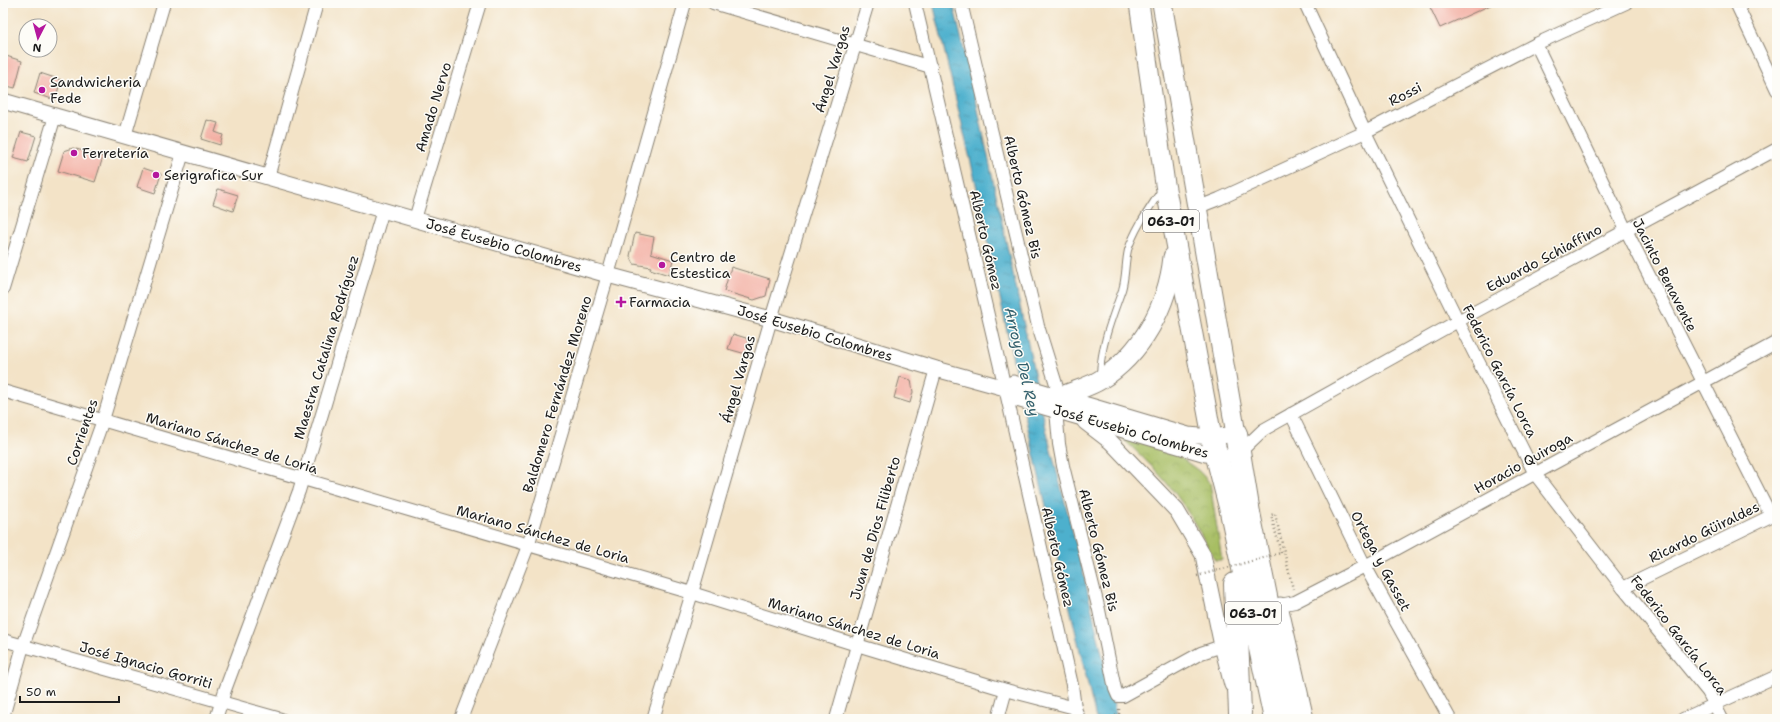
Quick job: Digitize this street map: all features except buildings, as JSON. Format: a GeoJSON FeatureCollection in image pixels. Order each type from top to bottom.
{"type":"FeatureCollection","features":[{"type":"Feature","properties":{"kind":"highway","name":"063-01"},"geometry":{"type":"LineString","coordinates":[[1226,445],[1239,510],[1275,719]]}},
{"type":"Feature","properties":{"kind":"highway","name":"063-01"},"geometry":{"type":"LineString","coordinates":[[1239,510],[1291,719]]}},
{"type":"Feature","properties":{"kind":"highway"},"geometry":{"type":"LineString","coordinates":[[1239,510],[1264,539],[1288,604]]}},
{"type":"Feature","properties":{"kind":"highway"},"geometry":{"type":"LineString","coordinates":[[1239,510],[1238,634],[1241,716]]}},
{"type":"Feature","properties":{"kind":"main road","name":"063-01"},"geometry":{"type":"LineString","coordinates":[[1140,3],[1174,239],[1226,445]]}},
{"type":"Feature","properties":{"kind":"main road","name":"063-01"},"geometry":{"type":"LineString","coordinates":[[1162,3],[1196,208],[1226,445]]}},
{"type":"Feature","properties":{"kind":"main road"},"geometry":{"type":"LineString","coordinates":[[1052,401],[1099,381],[1125,362],[1143,339],[1159,309],[1171,277],[1174,239]]}},
{"type":"Feature","properties":{"kind":"street"},"geometry":{"type":"LineString","coordinates":[[125,136],[164,3]]}},
{"type":"Feature","properties":{"kind":"street"},"geometry":{"type":"LineString","coordinates":[[268,177],[317,3]]}},
{"type":"Feature","properties":{"kind":"street","name":"Amado Nervo"},"geometry":{"type":"LineString","coordinates":[[415,219],[480,3]]}},
{"type":"Feature","properties":{"kind":"street","name":"Baldomero Fernández Moreno"},"geometry":{"type":"LineString","coordinates":[[461,719],[528,546],[608,275],[685,3]]}},
{"type":"Feature","properties":{"kind":"street"},"geometry":{"type":"LineString","coordinates":[[713,3],[931,67]]}},
{"type":"Feature","properties":{"kind":"street","name":"Ángel Vargas"},"geometry":{"type":"LineString","coordinates":[[653,719],[692,592],[771,319],[868,3]]}},
{"type":"Feature","properties":{"kind":"street","name":"Alberto Gómez"},"geometry":{"type":"LineString","coordinates":[[915,3],[1009,385],[1077,713]]}},
{"type":"Feature","properties":{"kind":"street","name":"Alberto Gómez Bis"},"geometry":{"type":"LineString","coordinates":[[961,3],[1038,326],[1063,466],[1099,610],[1115,689],[1118,696],[1123,696],[1201,653],[1222,646]]}},
{"type":"Feature","properties":{"kind":"street"},"geometry":{"type":"LineString","coordinates":[[1171,3],[1173,68]]}},
{"type":"Feature","properties":{"kind":"street","name":"Federico García Lorca"},"geometry":{"type":"LineString","coordinates":[[1304,3],[1365,132],[1535,474],[1623,588],[1708,692],[1722,719]]}},
{"type":"Feature","properties":{"kind":"street","name":"Rossi"},"geometry":{"type":"LineString","coordinates":[[1196,208],[1220,199],[1365,132],[1536,44],[1626,3]]}},
{"type":"Feature","properties":{"kind":"street"},"geometry":{"type":"LineString","coordinates":[[1736,3],[1777,90]]}},
{"type":"Feature","properties":{"kind":"street","name":"Jacinto Benavente"},"geometry":{"type":"LineString","coordinates":[[1536,44],[1626,230],[1702,382],[1774,515]]}},
{"type":"Feature","properties":{"kind":"street","name":"José Eusebio Colombres"},"geometry":{"type":"LineString","coordinates":[[3,101],[608,275],[771,319],[936,369],[1009,385],[1052,401],[1188,434],[1226,445]]}},
{"type":"Feature","properties":{"kind":"street"},"geometry":{"type":"LineString","coordinates":[[3,289],[55,116]]}},
{"type":"Feature","properties":{"kind":"street","name":"Eduardo Schiaffino"},"geometry":{"type":"LineString","coordinates":[[1226,445],[1263,430],[1458,321],[1777,149]]}},
{"type":"Feature","properties":{"kind":"street","name":"Corrientes"},"geometry":{"type":"LineString","coordinates":[[3,717],[24,646],[102,420],[183,153]]}},
{"type":"Feature","properties":{"kind":"street","name":"Maestra Catalina Rodríguez"},"geometry":{"type":"LineString","coordinates":[[216,719],[220,702],[303,480],[383,210]]}},
{"type":"Feature","properties":{"kind":"street","name":"Horacio Quiroga"},"geometry":{"type":"LineString","coordinates":[[1288,604],[1365,566],[1777,342]]}},
{"type":"Feature","properties":{"kind":"street","name":"Juan de Dios Filiberto"},"geometry":{"type":"LineString","coordinates":[[836,719],[936,369]]}},
{"type":"Feature","properties":{"kind":"street","name":"José Eusebio Colombres"},"geometry":{"type":"LineString","coordinates":[[1009,385],[1017,399],[1052,401],[1078,417],[1226,445]]}},
{"type":"Feature","properties":{"kind":"street","name":"Mariano Sánchez de Loria"},"geometry":{"type":"LineString","coordinates":[[3,391],[528,546],[692,592],[1077,713]]}},
{"type":"Feature","properties":{"kind":"street","name":"Ortega y Gasset"},"geometry":{"type":"LineString","coordinates":[[1291,414],[1365,566],[1450,719]]}},
{"type":"Feature","properties":{"kind":"street"},"geometry":{"type":"LineString","coordinates":[[1078,417],[1111,442],[1177,511],[1206,563],[1222,646],[1241,716]]}},
{"type":"Feature","properties":{"kind":"street","name":"Eduardo Schiaffino"},"geometry":{"type":"LineString","coordinates":[[1226,445],[1263,430]]}},
{"type":"Feature","properties":{"kind":"street","name":"Ricardo Güiraldes"},"geometry":{"type":"LineString","coordinates":[[1623,588],[1774,515]]}},
{"type":"Feature","properties":{"kind":"street"},"geometry":{"type":"LineString","coordinates":[[1288,604],[1306,719]]}},
{"type":"Feature","properties":{"kind":"street","name":"José Ignacio Gorriti"},"geometry":{"type":"LineString","coordinates":[[3,640],[281,719]]}},
{"type":"Feature","properties":{"kind":"street"},"geometry":{"type":"LineString","coordinates":[[1683,719],[1777,676]]}},
{"type":"Feature","properties":{"kind":"street"},"geometry":{"type":"LineString","coordinates":[[998,719],[1006,690]]}},
{"type":"Feature","properties":{"kind":"lane"},"geometry":{"type":"LineString","coordinates":[[1099,381],[1101,355],[1105,338],[1123,287],[1128,252],[1134,234],[1165,184]]}},
{"type":"Feature","properties":{"kind":"path"},"geometry":{"type":"LineString","coordinates":[[1197,576],[1281,553],[1271,515],[1274,514],[1285,554],[1288,604]]}},
{"type":"Feature","properties":{"kind":"path"},"geometry":{"type":"LineString","coordinates":[[1108,719],[1119,714]]}},
{"type":"Feature","properties":{"kind":"green space"},"geometry":{"type":"Polygon","coordinates":[[[1118,434],[1174,453],[1199,471],[1210,483],[1222,560],[1215,560],[1177,495],[1151,466],[1118,434]]]}},
{"type":"Feature","properties":{"kind":"water","name":"Arroyo Del Rey"},"geometry":{"type":"Polygon","coordinates":[[[933,3],[953,3],[977,105],[1049,442],[1081,563],[1117,719],[1096,719],[1024,412],[976,184],[933,3]]]}},
{"type":"Feature","properties":{"kind":"place","name":"Sandwicheria Fede"},"geometry":{"type":"Point","coordinates":[42,90]}},
{"type":"Feature","properties":{"kind":"place","name":"Ferretería"},"geometry":{"type":"Point","coordinates":[74,153]}},
{"type":"Feature","properties":{"kind":"place","name":"Serigrafica Sur"},"geometry":{"type":"Point","coordinates":[156,175]}},
{"type":"Feature","properties":{"kind":"place","name":"Centro de Estestica"},"geometry":{"type":"Point","coordinates":[662,265]}},
{"type":"Feature","properties":{"kind":"place","name":"Farmacia"},"geometry":{"type":"Point","coordinates":[621,302]}}]}
